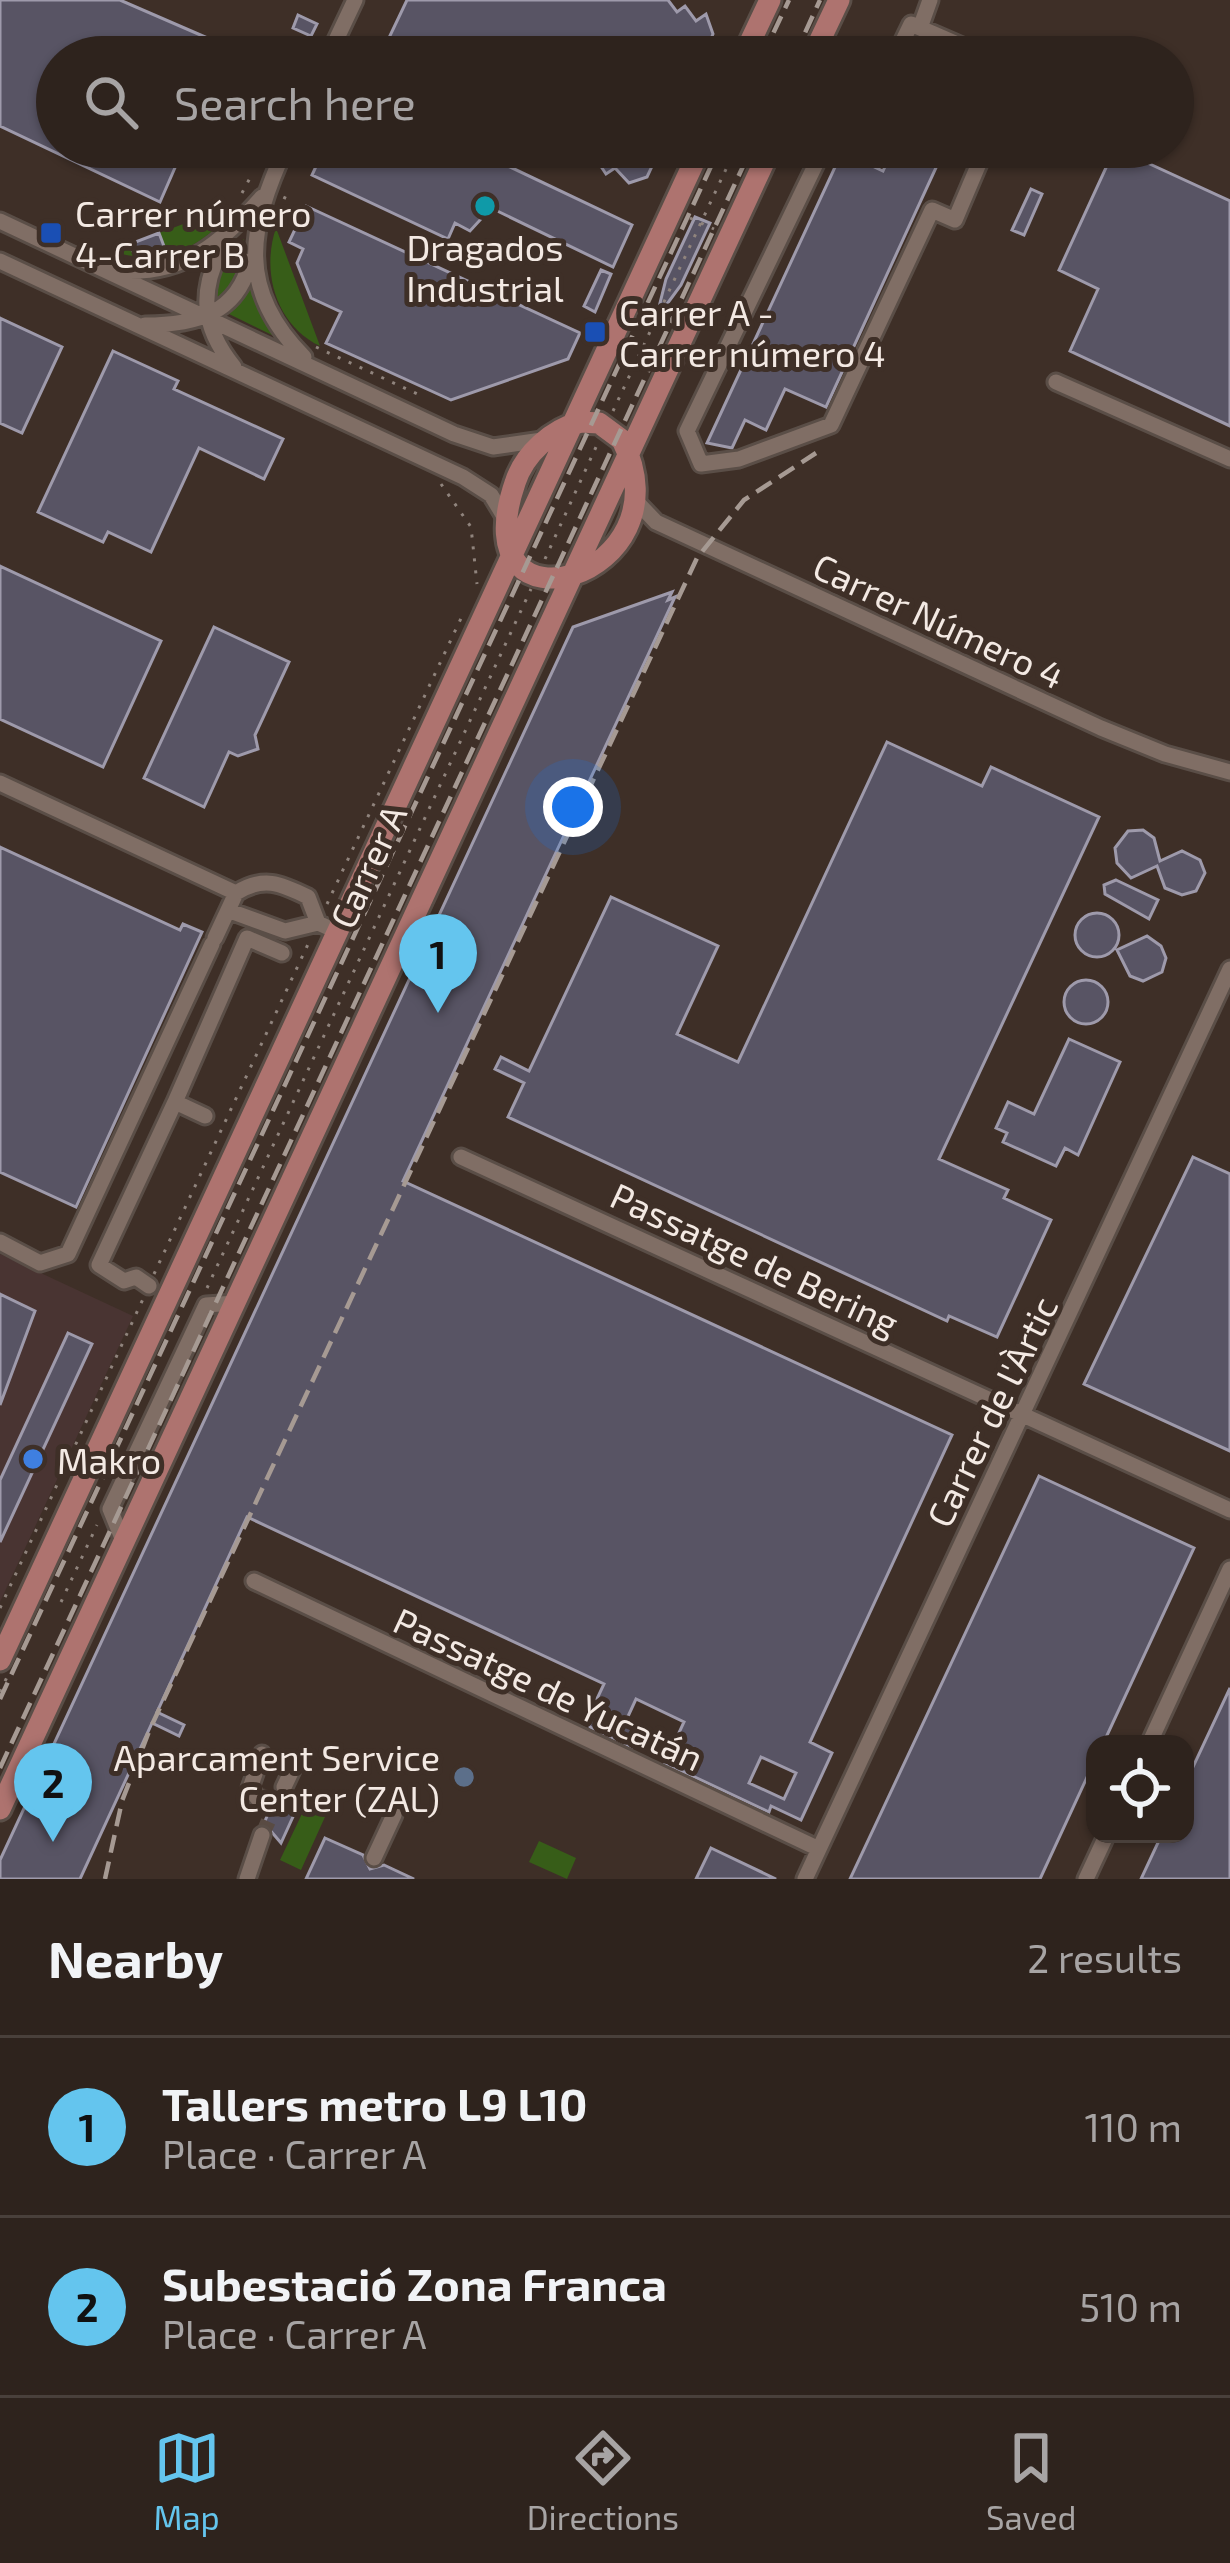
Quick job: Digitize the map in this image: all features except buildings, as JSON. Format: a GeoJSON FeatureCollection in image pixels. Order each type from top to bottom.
{"type":"FeatureCollection","features":[{"type":"Feature","properties":{"kind":"main road"},"geometry":{"type":"LineString","coordinates":[[753,36],[770,0]]}},
{"type":"Feature","properties":{"kind":"main road"},"geometry":{"type":"LineString","coordinates":[[822,36],[838,0]]}},
{"type":"Feature","properties":{"kind":"main road","name":"Carrer A"},"geometry":{"type":"LineString","coordinates":[[0,1660],[145,1284],[512,553],[691,168]]}},
{"type":"Feature","properties":{"kind":"main road","name":"Carrer A"},"geometry":{"type":"LineString","coordinates":[[0,1809],[761,168]]}},
{"type":"Feature","properties":{"kind":"main road"},"geometry":{"type":"LineString","coordinates":[[574,423],[606,427],[628,454],[634,499],[620,538],[596,564],[572,577],[536,578],[512,553],[508,523],[517,475],[545,439],[574,423]]}},
{"type":"Feature","properties":{"kind":"street"},"geometry":{"type":"LineString","coordinates":[[338,36],[355,0]]}},
{"type":"Feature","properties":{"kind":"street"},"geometry":{"type":"LineString","coordinates":[[920,28],[930,0]]}},
{"type":"Feature","properties":{"kind":"street"},"geometry":{"type":"LineString","coordinates":[[905,36],[910,24],[938,36]]}},
{"type":"Feature","properties":{"kind":"street"},"geometry":{"type":"LineString","coordinates":[[138,325],[188,323],[208,316],[239,293],[264,195],[276,168]]}},
{"type":"Feature","properties":{"kind":"street"},"geometry":{"type":"LineString","coordinates":[[814,168],[687,431],[701,464],[739,459],[831,425],[932,210],[955,220],[977,168]]}},
{"type":"Feature","properties":{"kind":"street"},"geometry":{"type":"LineString","coordinates":[[113,271],[172,268],[200,256],[229,234],[264,195]]}},
{"type":"Feature","properties":{"kind":"street"},"geometry":{"type":"LineString","coordinates":[[0,221],[476,443],[509,447],[545,439]]}},
{"type":"Feature","properties":{"kind":"street"},"geometry":{"type":"LineString","coordinates":[[229,234],[207,275],[208,316],[217,346],[238,372]]}},
{"type":"Feature","properties":{"kind":"street"},"geometry":{"type":"LineString","coordinates":[[254,246],[260,292],[272,322],[311,364]]}},
{"type":"Feature","properties":{"kind":"street"},"geometry":{"type":"LineString","coordinates":[[0,261],[464,477],[491,495],[508,523]]}},
{"type":"Feature","properties":{"kind":"street"},"geometry":{"type":"LineString","coordinates":[[1056,382],[1230,459]]}},
{"type":"Feature","properties":{"kind":"street","name":"Carrer Número 4"},"geometry":{"type":"LineString","coordinates":[[634,499],[656,522],[1082,719],[1165,754],[1230,772]]}},
{"type":"Feature","properties":{"kind":"street"},"geometry":{"type":"LineString","coordinates":[[0,783],[236,893]]}},
{"type":"Feature","properties":{"kind":"street"},"geometry":{"type":"LineString","coordinates":[[0,1242],[40,1263],[68,1254],[236,893],[255,881],[281,884],[308,897],[328,927],[250,930]]}},
{"type":"Feature","properties":{"kind":"street"},"geometry":{"type":"LineString","coordinates":[[230,910],[282,953]]}},
{"type":"Feature","properties":{"kind":"street"},"geometry":{"type":"LineString","coordinates":[[145,1284],[104,1273],[98,1265],[250,930]]}},
{"type":"Feature","properties":{"kind":"street","name":"Carrer de l'Àrtic"},"geometry":{"type":"LineString","coordinates":[[805,1879],[1230,969]]}},
{"type":"Feature","properties":{"kind":"street"},"geometry":{"type":"LineString","coordinates":[[175,1102],[205,1116]]}},
{"type":"Feature","properties":{"kind":"street","name":"Passatge de Bering"},"geometry":{"type":"LineString","coordinates":[[461,1157],[1230,1510]]}},
{"type":"Feature","properties":{"kind":"street"},"geometry":{"type":"LineString","coordinates":[[1153,1735],[1230,1569]]}},
{"type":"Feature","properties":{"kind":"street","name":"Passatge de Yucatán"},"geometry":{"type":"LineString","coordinates":[[254,1581],[819,1849]]}},
{"type":"Feature","properties":{"kind":"street"},"geometry":{"type":"LineString","coordinates":[[262,1754],[250,1788],[257,1798],[273,1801]]}},
{"type":"Feature","properties":{"kind":"street"},"geometry":{"type":"LineString","coordinates":[[288,1788],[297,1770]]}},
{"type":"Feature","properties":{"kind":"street"},"geometry":{"type":"LineString","coordinates":[[374,1858],[394,1815]]}},
{"type":"Feature","properties":{"kind":"street"},"geometry":{"type":"LineString","coordinates":[[255,1877],[266,1837]]}},
{"type":"Feature","properties":{"kind":"street"},"geometry":{"type":"LineString","coordinates":[[1087,1879],[1103,1843]]}},
{"type":"Feature","properties":{"kind":"path","name":"Carrer A"},"geometry":{"type":"LineString","coordinates":[[197,1294],[206,1291],[727,168]]}},
{"type":"Feature","properties":{"kind":"path"},"geometry":{"type":"LineString","coordinates":[[242,195],[250,178]]}},
{"type":"Feature","properties":{"kind":"path"},"geometry":{"type":"LineString","coordinates":[[682,214],[719,231]]}},
{"type":"Feature","properties":{"kind":"path"},"geometry":{"type":"LineString","coordinates":[[302,341],[424,397]]}},
{"type":"Feature","properties":{"kind":"path"},"geometry":{"type":"LineString","coordinates":[[433,478],[461,506],[471,527],[477,585]]}},
{"type":"Feature","properties":{"kind":"path","name":"Carrer A"},"geometry":{"type":"LineString","coordinates":[[0,1608],[145,1284],[328,927],[467,606]]}},
{"type":"Feature","properties":{"kind":"path"},"geometry":{"type":"LineString","coordinates":[[61,1602],[100,1519]]}},
{"type":"Feature","properties":{"kind":"shaded area","name":"Makro"},"geometry":{"type":"Polygon","coordinates":[[[0,1254],[133,1316],[0,1602],[0,1254]]]}},
{"type":"Feature","properties":{"kind":"green space"},"geometry":{"type":"Polygon","coordinates":[[[232,206],[196,243],[164,255],[141,256],[164,249],[159,233],[232,206]]]}},
{"type":"Feature","properties":{"kind":"green space"},"geometry":{"type":"Polygon","coordinates":[[[276,228],[320,346],[292,325],[276,296],[270,262],[276,228]]]}},
{"type":"Feature","properties":{"kind":"green space"},"geometry":{"type":"Polygon","coordinates":[[[244,239],[238,277],[213,303],[219,266],[244,239]]]}},
{"type":"Feature","properties":{"kind":"green space"},"geometry":{"type":"Polygon","coordinates":[[[130,244],[138,256],[129,255],[112,251],[130,244]]]}},
{"type":"Feature","properties":{"kind":"green space"},"geometry":{"type":"Polygon","coordinates":[[[251,282],[274,336],[229,314],[251,282]]]}},
{"type":"Feature","properties":{"kind":"green space"},"geometry":{"type":"Polygon","coordinates":[[[309,1799],[329,1808],[301,1870],[280,1860],[309,1799]]]}},
{"type":"Feature","properties":{"kind":"green space"},"geometry":{"type":"Polygon","coordinates":[[[539,1841],[576,1858],[567,1879],[529,1862],[539,1841]]]}},
{"type":"Feature","properties":{"kind":"tunnel"},"geometry":{"type":"LineString","coordinates":[[262,1835],[283,1789]]}},
{"type":"Feature","properties":{"kind":"railway"},"geometry":{"type":"LineString","coordinates":[[772,36],[789,0]]}},
{"type":"Feature","properties":{"kind":"railway"},"geometry":{"type":"LineString","coordinates":[[804,36],[820,0]]}},
{"type":"Feature","properties":{"kind":"railway"},"geometry":{"type":"LineString","coordinates":[[0,1699],[710,168]]}},
{"type":"Feature","properties":{"kind":"railway"},"geometry":{"type":"LineString","coordinates":[[0,1768],[742,168]]}},
{"type":"Feature","properties":{"kind":"railway"},"geometry":{"type":"LineString","coordinates":[[105,1879],[122,1801],[150,1729],[697,558],[744,500],[816,453]]}},
{"type":"Feature","properties":{"kind":"place","name":"Dragados Industrial"},"geometry":{"type":"Point","coordinates":[485,206]}},
{"type":"Feature","properties":{"kind":"place","name":"Carrer número 4-Carrer B"},"geometry":{"type":"Point","coordinates":[51,233]}},
{"type":"Feature","properties":{"kind":"place","name":"Carrer A - Carrer número 4"},"geometry":{"type":"Point","coordinates":[595,332]}},
{"type":"Feature","properties":{"kind":"place","name":"Tallers metro L9 L10"},"geometry":{"type":"Point","coordinates":[438,1013]}},
{"type":"Feature","properties":{"kind":"place","name":"Makro"},"geometry":{"type":"Point","coordinates":[33,1459]}},
{"type":"Feature","properties":{"kind":"place","name":"Aparcament Service Center (ZAL)"},"geometry":{"type":"Point","coordinates":[464,1777]}},
{"type":"Feature","properties":{"kind":"place","name":"Subestació Zona Franca"},"geometry":{"type":"Point","coordinates":[53,1842]}}]}
